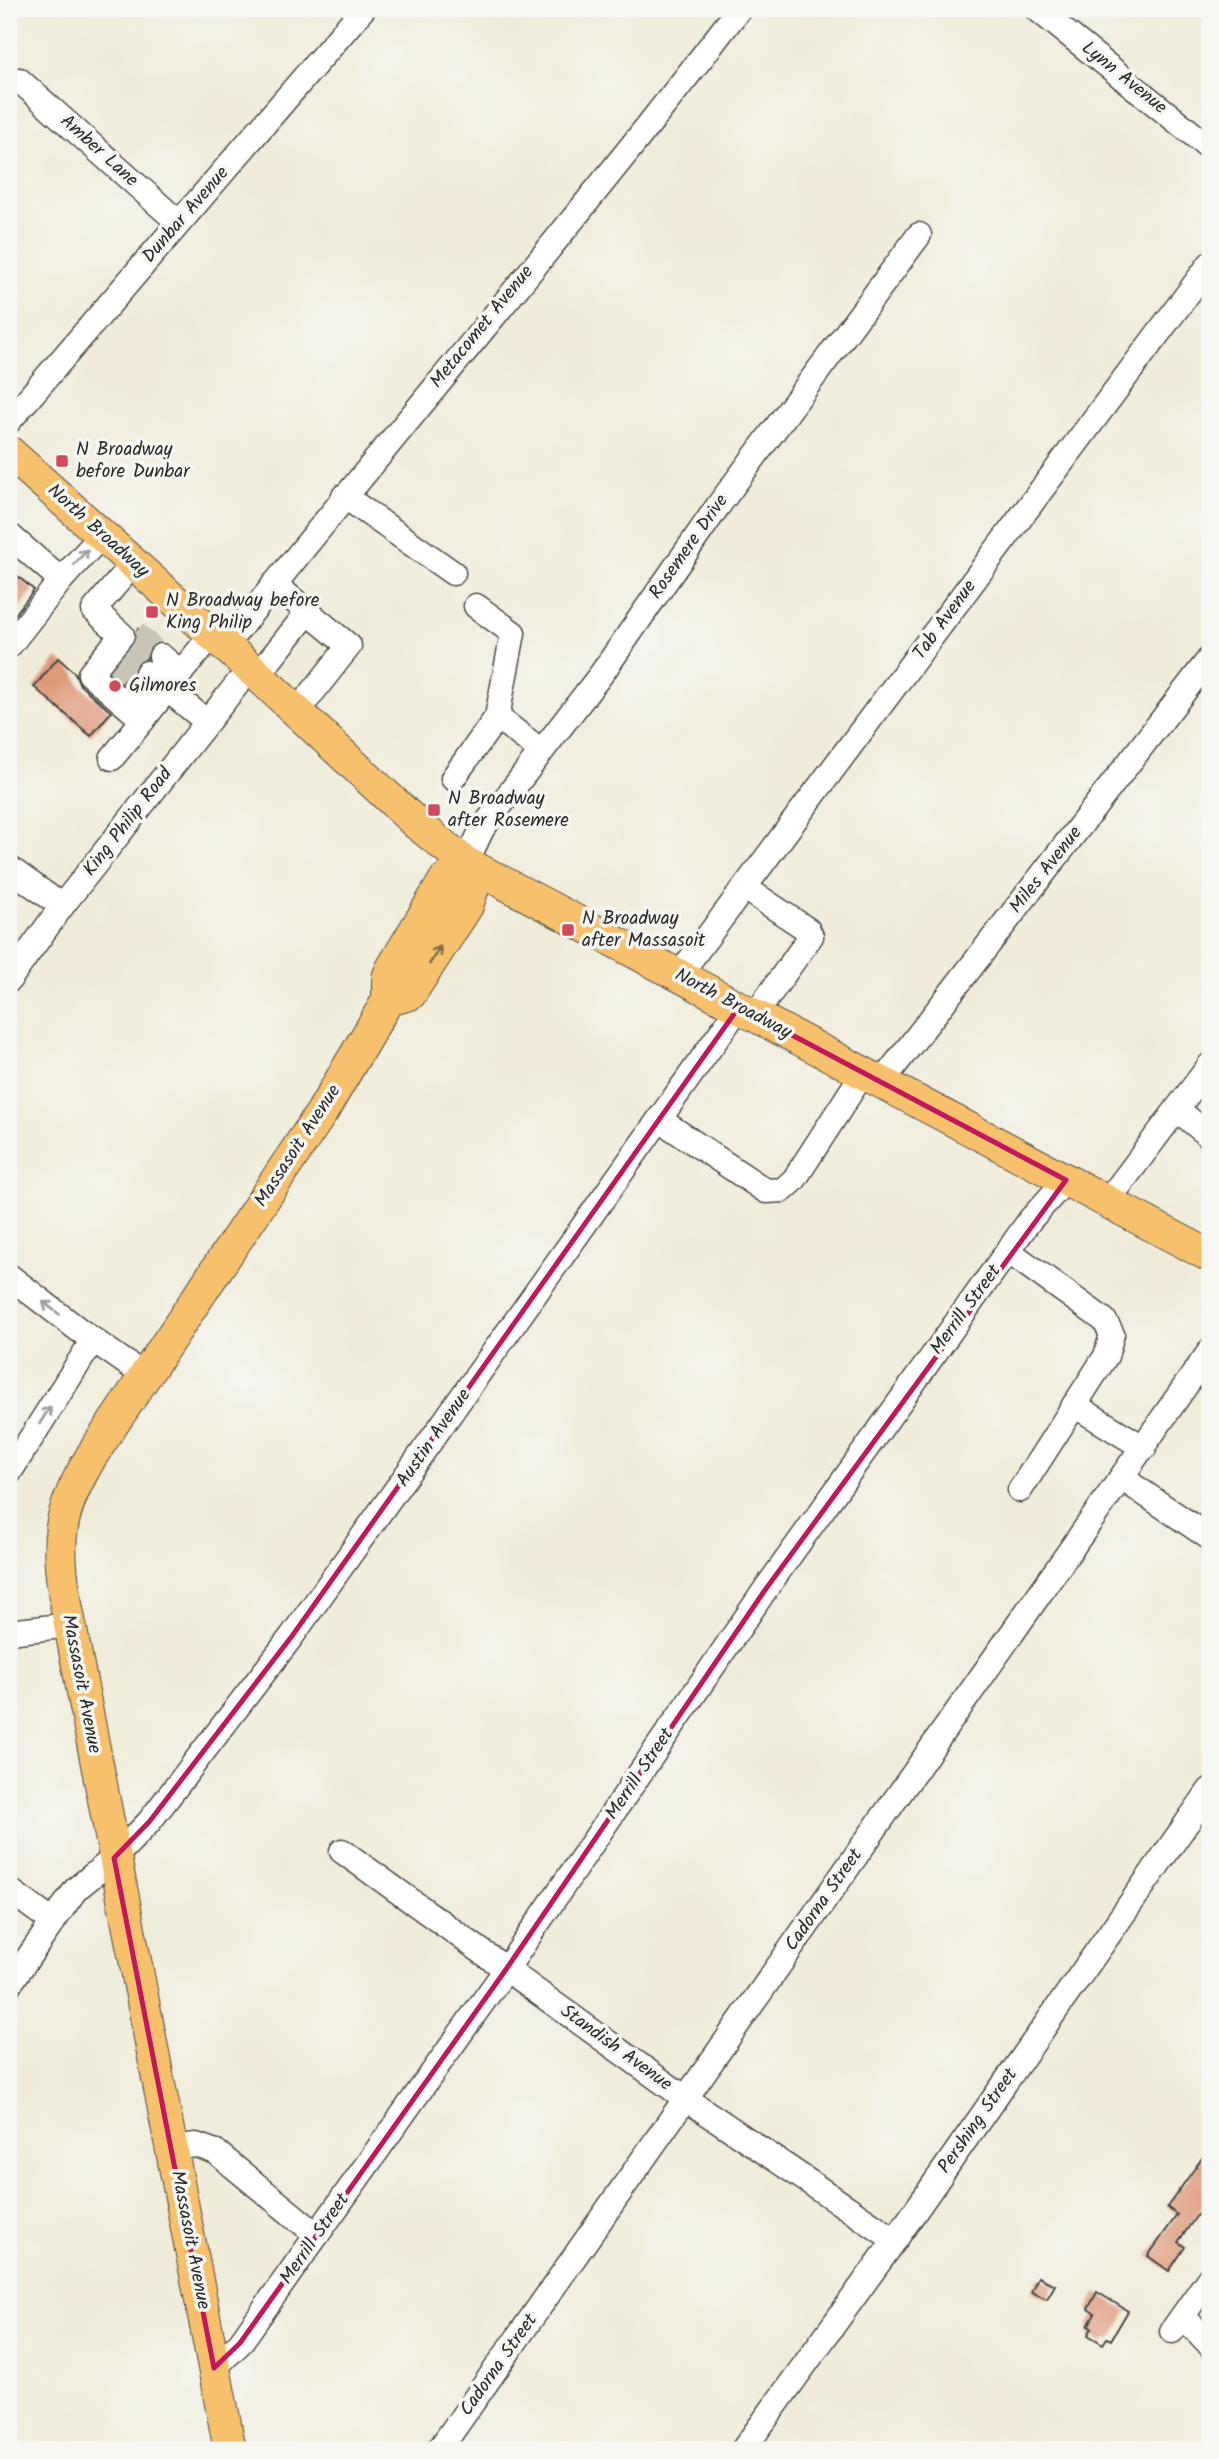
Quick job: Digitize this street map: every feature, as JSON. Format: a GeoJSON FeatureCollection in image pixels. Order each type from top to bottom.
{"type":"FeatureCollection","features":[{"type":"Feature","properties":{"kind":"main road","name":"North Broadway"},"geometry":{"type":"LineString","coordinates":[[10,455],[254,671],[417,824],[466,863],[1108,1202],[1207,1249]]}},
{"type":"Feature","properties":{"kind":"main road","name":"Massasoit Avenue"},"geometry":{"type":"LineString","coordinates":[[230,2450],[70,1625],[59,1534],[64,1511],[92,1455],[322,1112],[388,1000],[388,978],[391,970],[445,880],[466,863]]}},
{"type":"Feature","properties":{"kind":"street","name":"Dunbar Avenue"},"geometry":{"type":"LineString","coordinates":[[9,421],[363,9]]}},
{"type":"Feature","properties":{"kind":"street","name":"Metacomet Avenue"},"geometry":{"type":"LineString","coordinates":[[112,758],[161,696],[274,584],[662,109],[739,9]]}},
{"type":"Feature","properties":{"kind":"street","name":"Lynn Avenue"},"geometry":{"type":"LineString","coordinates":[[1037,9],[1210,148]]}},
{"type":"Feature","properties":{"kind":"street","name":"Amber Lane"},"geometry":{"type":"LineString","coordinates":[[19,80],[178,222]]}},
{"type":"Feature","properties":{"kind":"street","name":"Rosemere Drive"},"geometry":{"type":"LineString","coordinates":[[466,863],[482,829],[602,673],[718,506],[919,235]]}},
{"type":"Feature","properties":{"kind":"street","name":"Tab Avenue"},"geometry":{"type":"LineString","coordinates":[[679,975],[1210,264]]}},
{"type":"Feature","properties":{"kind":"street"},"geometry":{"type":"LineString","coordinates":[[344,496],[453,573]]}},
{"type":"Feature","properties":{"kind":"street"},"geometry":{"type":"LineString","coordinates":[[9,535],[61,580]]}},
{"type":"Feature","properties":{"kind":"street"},"geometry":{"type":"LineString","coordinates":[[9,646],[61,580],[102,535]]}},
{"type":"Feature","properties":{"kind":"street"},"geometry":{"type":"LineString","coordinates":[[133,564],[94,610],[116,648],[90,674],[161,696],[207,722]]}},
{"type":"Feature","properties":{"kind":"street"},"geometry":{"type":"LineString","coordinates":[[274,584],[349,646],[297,712]]}},
{"type":"Feature","properties":{"kind":"street"},"geometry":{"type":"LineString","coordinates":[[453,778],[497,717],[513,633],[476,606]]}},
{"type":"Feature","properties":{"kind":"street","name":"King Philip Road"},"geometry":{"type":"LineString","coordinates":[[9,980],[62,906],[207,722],[308,612]]}},
{"type":"Feature","properties":{"kind":"street","name":"Miles Avenue"},"geometry":{"type":"LineString","coordinates":[[660,1120],[766,1191],[783,1191],[1210,658]]}},
{"type":"Feature","properties":{"kind":"street"},"geometry":{"type":"LineString","coordinates":[[148,672],[161,696]]}},
{"type":"Feature","properties":{"kind":"street"},"geometry":{"type":"LineString","coordinates":[[497,717],[541,751]]}},
{"type":"Feature","properties":{"kind":"street"},"geometry":{"type":"LineString","coordinates":[[9,868],[62,906]]}},
{"type":"Feature","properties":{"kind":"street","name":"Austin Avenue"},"geometry":{"type":"LineString","coordinates":[[9,1985],[76,1889],[114,1858],[149,1822],[292,1636],[660,1120],[811,936],[808,930],[745,888]]}},
{"type":"Feature","properties":{"kind":"street"},"geometry":{"type":"LineString","coordinates":[[1108,1202],[1177,1109],[1207,1074]]}},
{"type":"Feature","properties":{"kind":"street"},"geometry":{"type":"LineString","coordinates":[[1177,1109],[1210,1137]]}},
{"type":"Feature","properties":{"kind":"street","name":"Merrill Street"},"geometry":{"type":"LineString","coordinates":[[214,2368],[240,2343],[507,1968],[765,1590],[1030,1220],[1066,1180]]}},
{"type":"Feature","properties":{"kind":"street"},"geometry":{"type":"LineString","coordinates":[[1008,1251],[1104,1320],[1112,1334],[1106,1356],[1020,1490]]}},
{"type":"Feature","properties":{"kind":"street"},"geometry":{"type":"LineString","coordinates":[[9,1276],[145,1376]]}},
{"type":"Feature","properties":{"kind":"street"},"geometry":{"type":"LineString","coordinates":[[10,1467],[93,1339]]}},
{"type":"Feature","properties":{"kind":"street","name":"Cadorna Street"},"geometry":{"type":"LineString","coordinates":[[439,2450],[1143,1448],[1207,1362]]}},
{"type":"Feature","properties":{"kind":"street"},"geometry":{"type":"LineString","coordinates":[[1074,1405],[1143,1448]]}},
{"type":"Feature","properties":{"kind":"street"},"geometry":{"type":"LineString","coordinates":[[1122,1479],[1210,1538]]}},
{"type":"Feature","properties":{"kind":"street"},"geometry":{"type":"LineString","coordinates":[[9,1632],[70,1625]]}},
{"type":"Feature","properties":{"kind":"street","name":"Pershing Street"},"geometry":{"type":"LineString","coordinates":[[743,2450],[895,2240],[1210,1790]]}},
{"type":"Feature","properties":{"kind":"street","name":"Standish Avenue"},"geometry":{"type":"LineString","coordinates":[[342,1851],[685,2098],[895,2240]]}},
{"type":"Feature","properties":{"kind":"street"},"geometry":{"type":"LineString","coordinates":[[9,1891],[53,1922]]}},
{"type":"Feature","properties":{"kind":"street"},"geometry":{"type":"LineString","coordinates":[[172,2148],[196,2145],[216,2152],[317,2235]]}},
{"type":"Feature","properties":{"kind":"street"},"geometry":{"type":"LineString","coordinates":[[1210,2277],[1177,2324],[1210,2345]]}},
{"type":"Feature","properties":{"kind":"highlighted area"},"geometry":{"type":"Polygon","coordinates":[[[739,1007],[1066,1180],[765,1590],[507,1968],[240,2343],[214,2368],[114,1858],[149,1822],[292,1636],[739,1007]]]}},
{"type":"Feature","properties":{"kind":"building"},"geometry":{"type":"Polygon","coordinates":[[[9,569],[34,590],[13,617],[9,613],[9,569]]]}},
{"type":"Feature","properties":{"kind":"building"},"geometry":{"type":"Polygon","coordinates":[[[138,629],[154,643],[149,647],[147,658],[136,663],[132,673],[124,677],[122,682],[111,672],[134,644],[138,629]]]}},
{"type":"Feature","properties":{"kind":"building"},"geometry":{"type":"Polygon","coordinates":[[[58,658],[75,673],[80,685],[111,712],[91,736],[34,687],[58,658]]]}},
{"type":"Feature","properties":{"kind":"building"},"geometry":{"type":"Polygon","coordinates":[[[1210,2147],[1210,2197],[1178,2242],[1185,2247],[1169,2271],[1148,2256],[1177,2215],[1167,2207],[1210,2147]]]}},
{"type":"Feature","properties":{"kind":"building"},"geometry":{"type":"Polygon","coordinates":[[[1038,2277],[1055,2285],[1047,2299],[1031,2292],[1038,2277]]]}},
{"type":"Feature","properties":{"kind":"building"},"geometry":{"type":"Polygon","coordinates":[[[1097,2292],[1128,2311],[1111,2340],[1107,2338],[1103,2344],[1088,2335],[1092,2328],[1088,2326],[1095,2314],[1088,2309],[1097,2292]]]}},
{"type":"Feature","properties":{"kind":"tunnel"},"geometry":{"type":"LineString","coordinates":[[135,633],[161,656]]}},
{"type":"Feature","properties":{"kind":"tunnel"},"geometry":{"type":"LineString","coordinates":[[120,651],[147,673]]}},
{"type":"Feature","properties":{"kind":"tunnel"},"geometry":{"type":"LineString","coordinates":[[108,665],[135,687]]}},
{"type":"Feature","properties":{"kind":"place","name":"N Broadway before Dunbar"},"geometry":{"type":"Point","coordinates":[62,461]}},
{"type":"Feature","properties":{"kind":"place","name":"N Broadway before King Philip"},"geometry":{"type":"Point","coordinates":[152,612]}},
{"type":"Feature","properties":{"kind":"place","name":"Gilmores"},"geometry":{"type":"Point","coordinates":[115,686]}},
{"type":"Feature","properties":{"kind":"place","name":"N Broadway after Rosemere"},"geometry":{"type":"Point","coordinates":[434,810]}},
{"type":"Feature","properties":{"kind":"place","name":"N Broadway after Massasoit"},"geometry":{"type":"Point","coordinates":[568,930]}}]}
